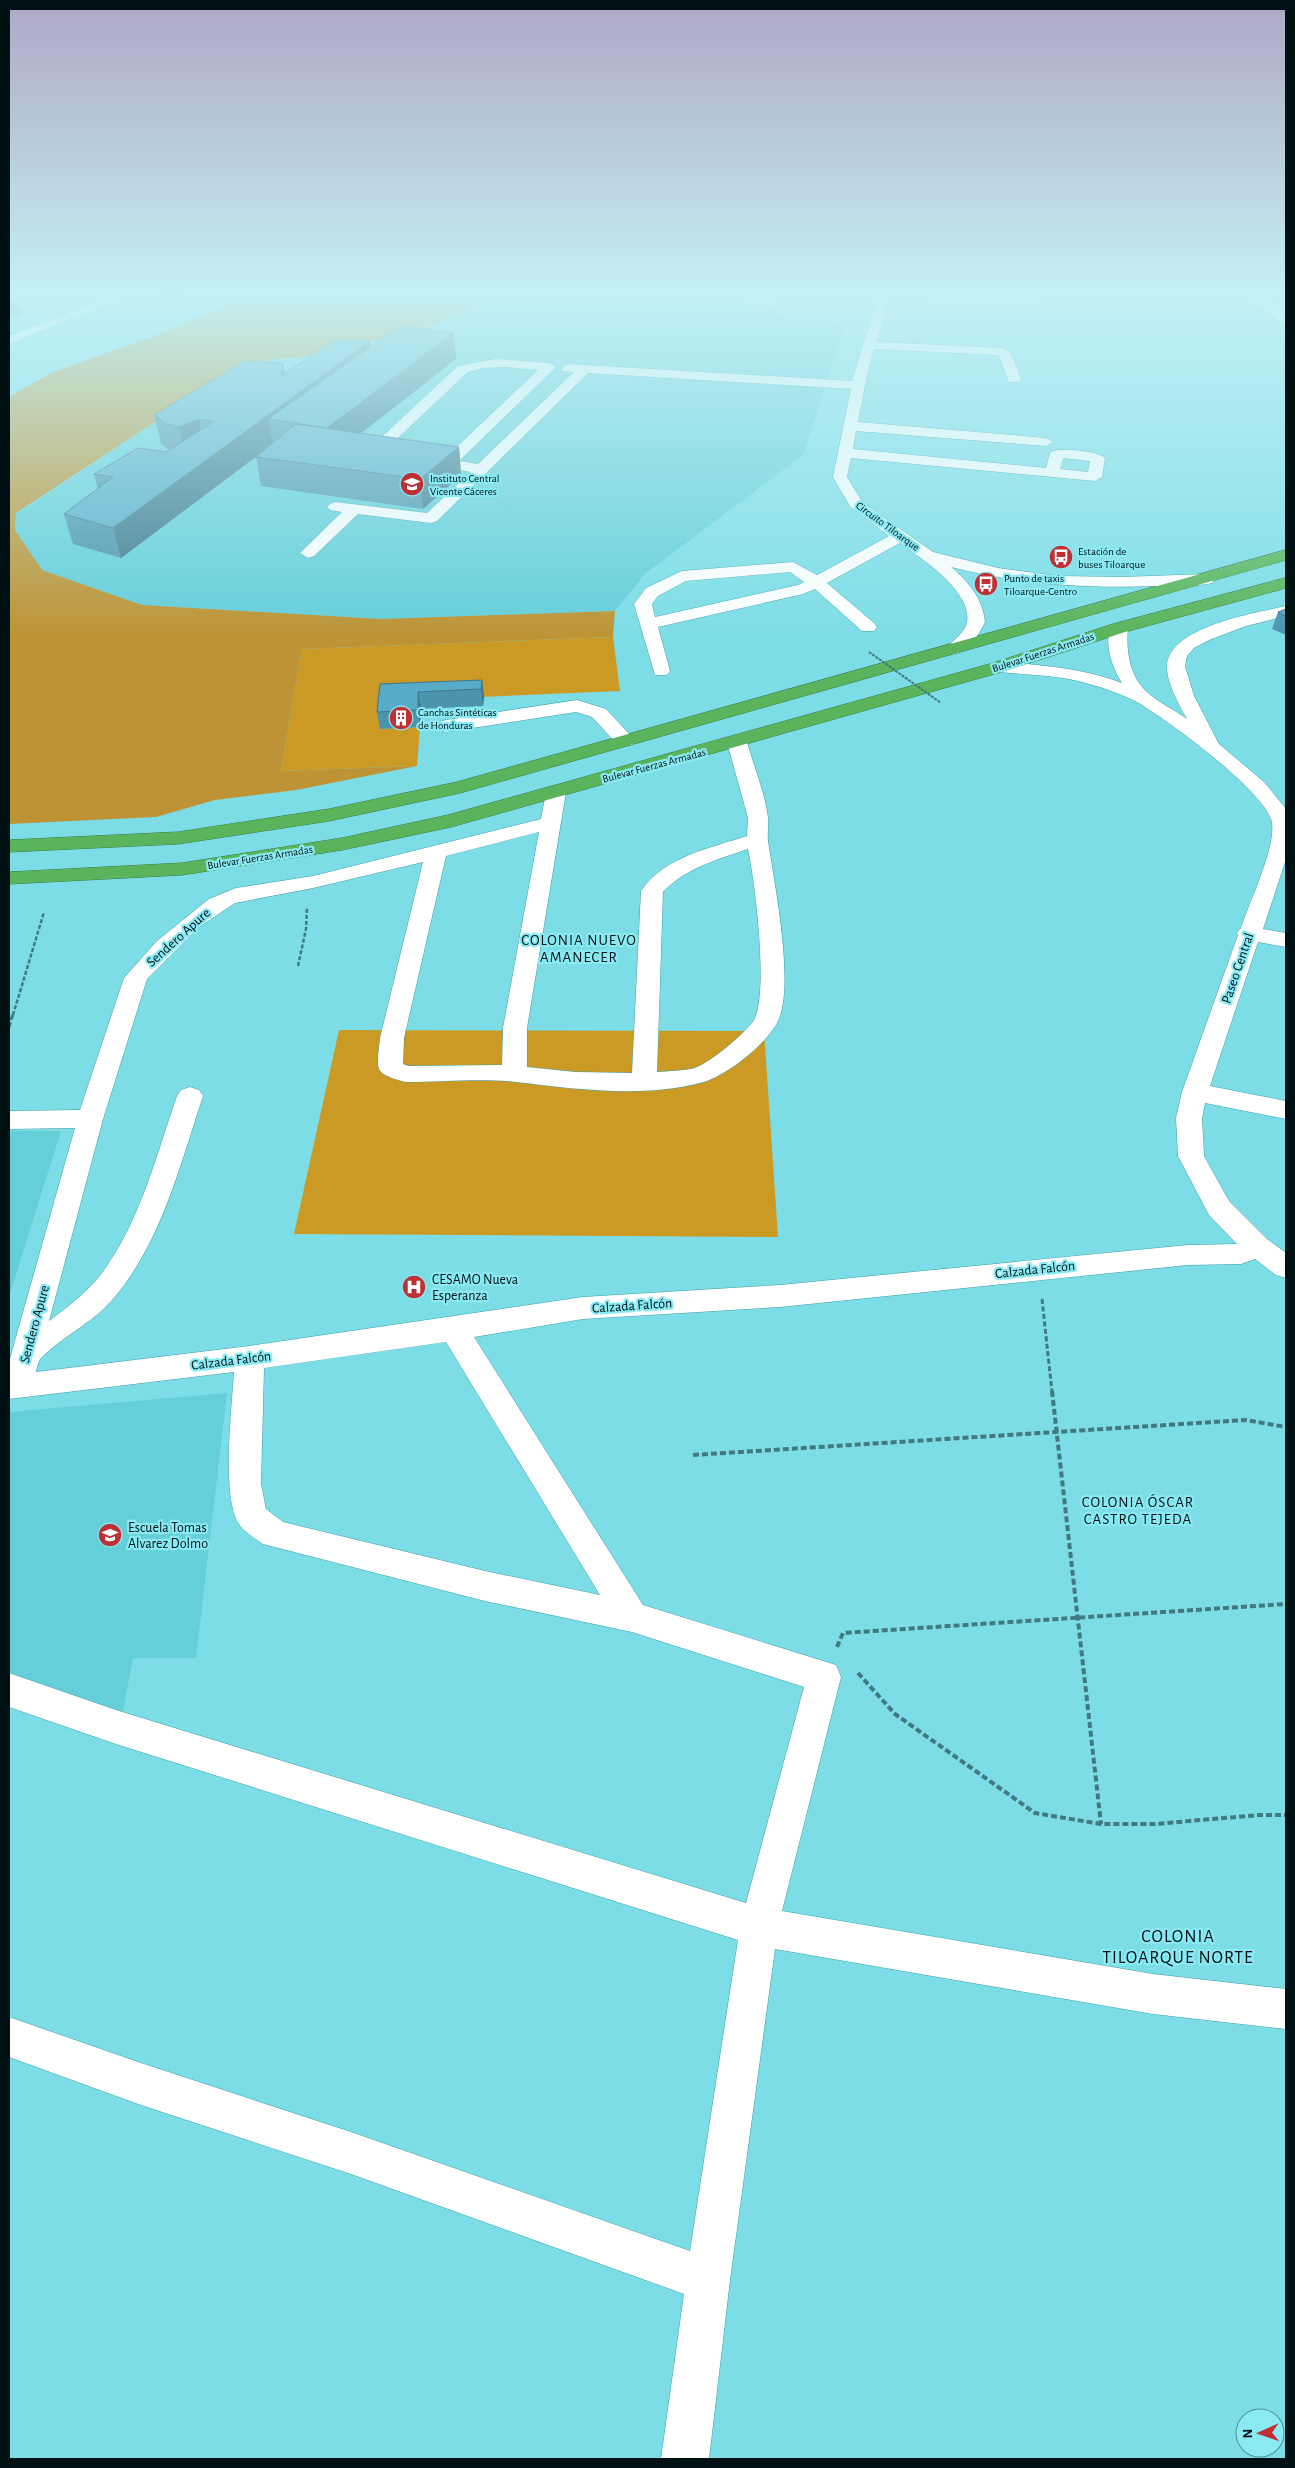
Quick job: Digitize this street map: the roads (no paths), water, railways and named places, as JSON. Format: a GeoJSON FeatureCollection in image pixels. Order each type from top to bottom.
{"type":"FeatureCollection","features":[{"type":"Feature","properties":{"kind":"highway","name":"Bulevar Fuerzas Armadas"},"geometry":{"type":"LineString","coordinates":[[9,846],[178,838],[329,815],[460,787],[1286,555]]}},
{"type":"Feature","properties":{"kind":"highway","name":"Bulevar Fuerzas Armadas"},"geometry":{"type":"LineString","coordinates":[[9,878],[182,869],[323,847],[451,821],[999,667],[1119,628],[1286,583]]}},
{"type":"Feature","properties":{"kind":"street"},"geometry":{"type":"LineString","coordinates":[[422,406],[378,446],[381,452],[482,469]]}},
{"type":"Feature","properties":{"kind":"street"},"geometry":{"type":"LineString","coordinates":[[447,464],[508,406]]}},
{"type":"Feature","properties":{"kind":"street"},"geometry":{"type":"LineString","coordinates":[[335,507],[431,518],[547,406]]}},
{"type":"Feature","properties":{"kind":"street","name":"Circuito Tiloarque"},"geometry":{"type":"LineString","coordinates":[[854,406],[840,477],[856,505],[931,557],[971,596],[977,608],[976,622],[954,649]]}},
{"type":"Feature","properties":{"kind":"street"},"geometry":{"type":"LineString","coordinates":[[850,426],[1046,442]]}},
{"type":"Feature","properties":{"kind":"street"},"geometry":{"type":"LineString","coordinates":[[844,453],[1052,473]]}},
{"type":"Feature","properties":{"kind":"street"},"geometry":{"type":"LineString","coordinates":[[308,553],[354,510]]}},
{"type":"Feature","properties":{"kind":"street"},"geometry":{"type":"LineString","coordinates":[[648,624],[803,589],[901,536]]}},
{"type":"Feature","properties":{"kind":"street","name":"Circuito Tiloarque"},"geometry":{"type":"LineString","coordinates":[[931,557],[984,570],[1037,579],[1121,582],[1206,579]]}},
{"type":"Feature","properties":{"kind":"street"},"geometry":{"type":"LineString","coordinates":[[661,671],[643,604],[652,592],[682,576],[853,562]]}},
{"type":"Feature","properties":{"kind":"street"},"geometry":{"type":"LineString","coordinates":[[793,567],[816,582],[868,627]]}},
{"type":"Feature","properties":{"kind":"street"},"geometry":{"type":"LineString","coordinates":[[1210,745],[1179,680],[1176,664],[1180,651],[1191,642],[1210,632],[1286,611]]}},
{"type":"Feature","properties":{"kind":"street","name":"Paseo Central"},"geometry":{"type":"LineString","coordinates":[[1119,628],[1117,652],[1123,672],[1141,698]]}},
{"type":"Feature","properties":{"kind":"street","name":"Paseo Central"},"geometry":{"type":"LineString","coordinates":[[999,667],[1055,672],[1090,678],[1141,698],[1210,745],[1272,802],[1280,815],[1284,841],[1248,933],[1195,1092],[1189,1118],[1191,1156],[1219,1208],[1257,1246],[1286,1267]]}},
{"type":"Feature","properties":{"kind":"street"},"geometry":{"type":"LineString","coordinates":[[446,726],[577,706],[599,713],[625,741]]}},
{"type":"Feature","properties":{"kind":"street"},"geometry":{"type":"LineString","coordinates":[[436,854],[392,1038],[390,1068],[406,1074],[514,1073],[543,1078],[644,1082],[702,1074],[742,1047],[766,1019],[772,984],[765,873],[757,839],[758,818],[737,742]]}},
{"type":"Feature","properties":{"kind":"street"},"geometry":{"type":"LineString","coordinates":[[514,1073],[515,1028],[549,823],[556,792]]}},
{"type":"Feature","properties":{"kind":"street","name":"Sendero Apure"},"geometry":{"type":"LineString","coordinates":[[13,1387],[27,1352],[90,1119],[136,978],[146,964],[214,905],[229,897],[308,884],[436,854],[549,823]]}},
{"type":"Feature","properties":{"kind":"street"},"geometry":{"type":"LineString","coordinates":[[644,1082],[652,891],[659,880],[691,863],[757,839]]}},
{"type":"Feature","properties":{"kind":"street"},"geometry":{"type":"LineString","coordinates":[[1248,933],[1286,940]]}},
{"type":"Feature","properties":{"kind":"street"},"geometry":{"type":"LineString","coordinates":[[1195,1092],[1286,1110]]}},
{"type":"Feature","properties":{"kind":"street"},"geometry":{"type":"LineString","coordinates":[[27,1352],[90,1302],[108,1285],[125,1261],[157,1189],[190,1096]]}},
{"type":"Feature","properties":{"kind":"street"},"geometry":{"type":"LineString","coordinates":[[9,1120],[90,1119]]}},
{"type":"Feature","properties":{"kind":"street","name":"Calzada Falcón"},"geometry":{"type":"LineString","coordinates":[[13,1387],[249,1358],[454,1329],[583,1308],[780,1296],[1039,1268],[1188,1255],[1241,1254],[1257,1246]]}},
{"type":"Feature","properties":{"kind":"street"},"geometry":{"type":"LineString","coordinates":[[454,1329],[632,1617]]}},
{"type":"Feature","properties":{"kind":"street"},"geometry":{"type":"LineString","coordinates":[[249,1358],[245,1484],[251,1516],[274,1534],[485,1586],[840,1663],[760,1927],[708,2280],[685,2459]]}},
{"type":"Feature","properties":{"kind":"street"},"geometry":{"type":"LineString","coordinates":[[9,1690],[116,1727],[760,1927],[1153,1994],[1286,2009]]}},
{"type":"Feature","properties":{"kind":"street"},"geometry":{"type":"LineString","coordinates":[[9,2037],[150,2087],[361,2156],[708,2280]]}},
{"type":"Feature","properties":{"kind":"place","name":"Instituto Central Vicente Cáceres"},"geometry":{"type":"Point","coordinates":[412,484]}},
{"type":"Feature","properties":{"kind":"place","name":"Estación de buses Tiloarque"},"geometry":{"type":"Point","coordinates":[1061,557]}},
{"type":"Feature","properties":{"kind":"place","name":"Punto de taxis Tiloarque-Centro"},"geometry":{"type":"Point","coordinates":[986,584]}},
{"type":"Feature","properties":{"kind":"place","name":"Canchas Sintéticas de Honduras"},"geometry":{"type":"Point","coordinates":[401,718]}},
{"type":"Feature","properties":{"kind":"place","name":"CESAMO Nueva Esperanza"},"geometry":{"type":"Point","coordinates":[414,1287]}},
{"type":"Feature","properties":{"kind":"place","name":"Escuela Tomas Alvarez Dolmo"},"geometry":{"type":"Point","coordinates":[110,1535]}},
{"type":"Feature","properties":{"kind":"district","name":"COLONIA NUEVO AMANECER"},"geometry":{"type":"Point","coordinates":[579,948]}},
{"type":"Feature","properties":{"kind":"district","name":"COLONIA ÓSCAR CASTRO TEJEDA"},"geometry":{"type":"Point","coordinates":[1138,1510]}},
{"type":"Feature","properties":{"kind":"district","name":"COLONIA TILOARQUE NORTE"},"geometry":{"type":"Point","coordinates":[1178,1946]}}]}
